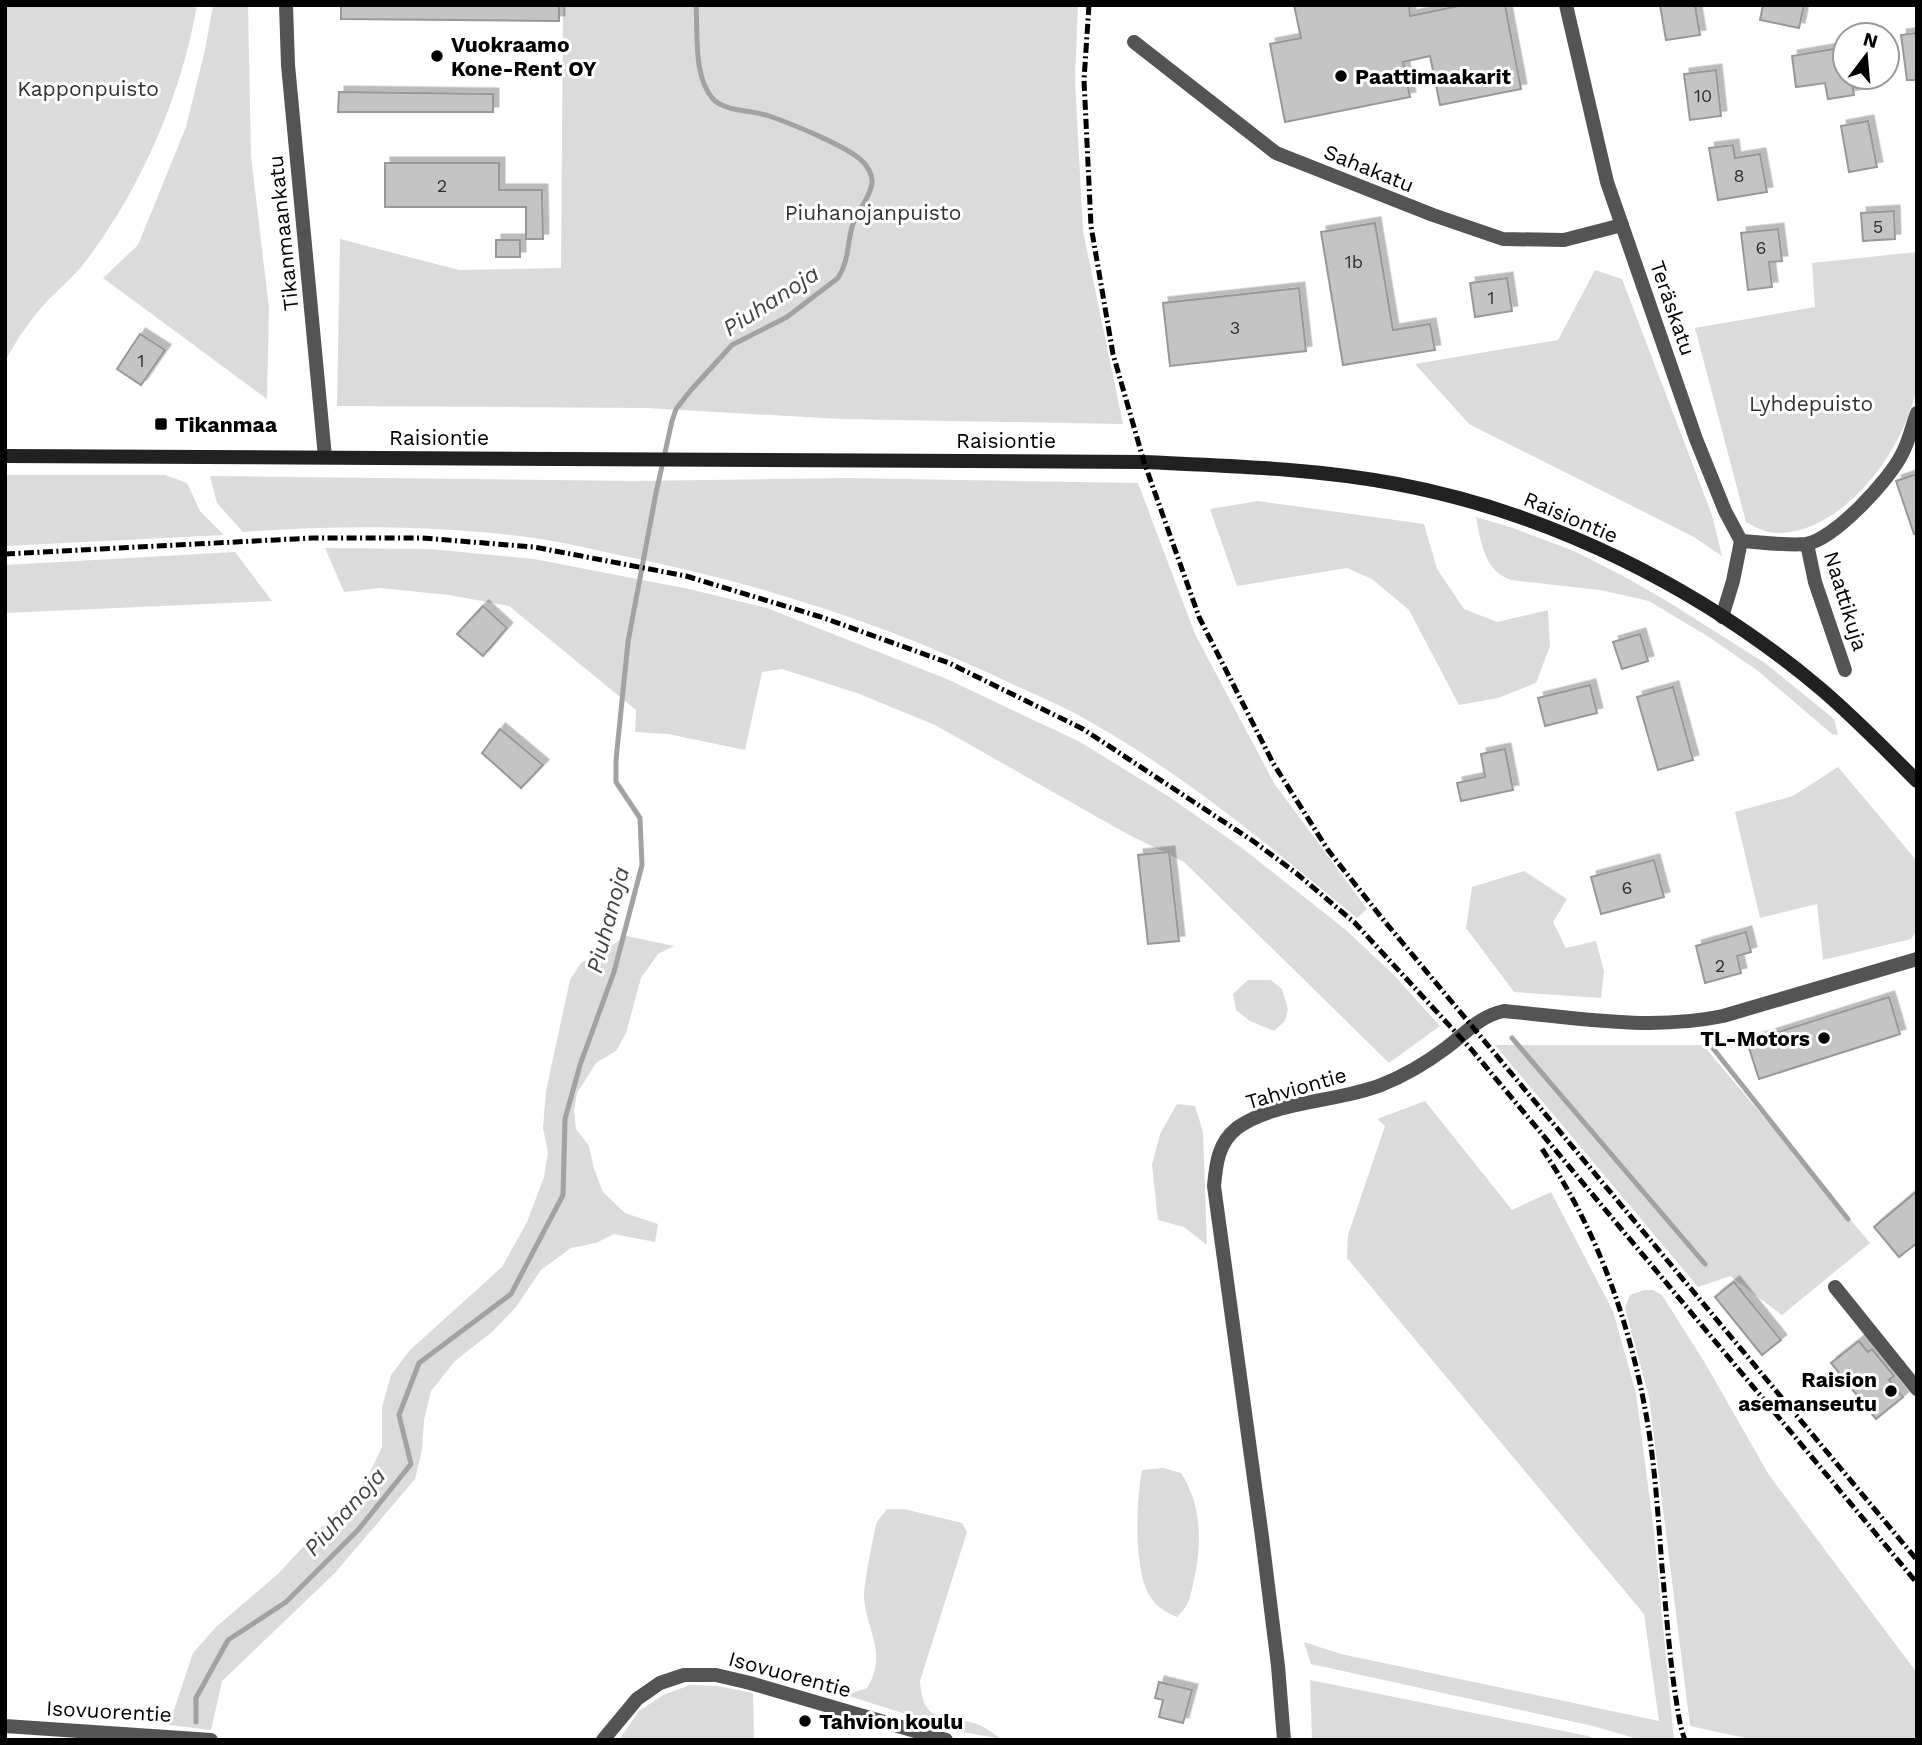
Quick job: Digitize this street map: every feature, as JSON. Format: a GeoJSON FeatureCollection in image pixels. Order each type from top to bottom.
{"type":"FeatureCollection","features":[{"type":"Feature","properties":{"kind":"main road","name":"Raisiontie"},"geometry":{"type":"LineString","coordinates":[[5,456],[1144,462],[1302,470],[1350,476],[1441,494],[1519,517],[1563,533],[1661,581],[1723,617],[1787,662],[1822,690],[1917,781]]}},
{"type":"Feature","properties":{"kind":"street","name":"Tikanmaankatu"},"geometry":{"type":"LineString","coordinates":[[286,5],[288,65],[325,457]]}},
{"type":"Feature","properties":{"kind":"street","name":"Teräskatu"},"geometry":{"type":"LineString","coordinates":[[1566,5],[1607,182],[1696,439],[1725,511],[1741,541]]}},
{"type":"Feature","properties":{"kind":"street","name":"Sahakatu"},"geometry":{"type":"LineString","coordinates":[[1135,42],[1276,153],[1433,215],[1503,239],[1564,240],[1622,225]]}},
{"type":"Feature","properties":{"kind":"street"},"geometry":{"type":"LineString","coordinates":[[1723,617],[1741,541],[1807,544],[1831,533],[1849,518],[1894,468],[1903,452],[1917,413]]}},
{"type":"Feature","properties":{"kind":"street","name":"Naattikuja"},"geometry":{"type":"LineString","coordinates":[[1807,544],[1815,582],[1845,670]]}},
{"type":"Feature","properties":{"kind":"street","name":"Tahviontie"},"geometry":{"type":"LineString","coordinates":[[1284,1740],[1278,1665],[1262,1537],[1224,1245],[1216,1203],[1216,1168],[1224,1140],[1238,1128],[1265,1114],[1379,1086],[1420,1066],[1471,1027],[1495,1013],[1504,1011],[1656,1024],[1698,1021],[1916,962]]}},
{"type":"Feature","properties":{"kind":"street"},"geometry":{"type":"LineString","coordinates":[[1835,1287],[1917,1390]]}},
{"type":"Feature","properties":{"kind":"street","name":"Isovuorentie"},"geometry":{"type":"LineString","coordinates":[[603,1740],[637,1699],[660,1682],[684,1675],[716,1675],[946,1740]]}},
{"type":"Feature","properties":{"kind":"street","name":"Isovuorentie"},"geometry":{"type":"LineString","coordinates":[[5,1726],[211,1740]]}},
{"type":"Feature","properties":{"kind":"green space","name":"Kapponpuisto"},"geometry":{"type":"Polygon","coordinates":[[[5,5],[197,5],[181,73],[141,173],[105,234],[81,267],[35,315],[5,362],[5,5]]]}},
{"type":"Feature","properties":{"kind":"green space"},"geometry":{"type":"Polygon","coordinates":[[[213,5],[248,5],[251,156],[269,308],[267,399],[103,278],[138,245],[186,127],[213,5]]]}},
{"type":"Feature","properties":{"kind":"green space","name":"Piuhanojanpuisto"},"geometry":{"type":"Polygon","coordinates":[[[563,5],[1078,5],[1075,80],[1083,231],[1123,424],[841,419],[646,408],[337,406],[340,239],[459,270],[561,268],[563,5]]]}},
{"type":"Feature","properties":{"kind":"green space","name":"Lyhdepuisto"},"geometry":{"type":"Polygon","coordinates":[[[1917,252],[1917,385],[1899,437],[1885,460],[1849,502],[1828,518],[1805,528],[1781,533],[1763,530],[1746,522],[1695,328],[1815,307],[1812,263],[1917,252]]]}},
{"type":"Feature","properties":{"kind":"green space"},"geometry":{"type":"Polygon","coordinates":[[[1595,270],[1622,279],[1712,515],[1722,556],[1694,537],[1469,424],[1415,364],[1558,340],[1595,270]]]}},
{"type":"Feature","properties":{"kind":"green space"},"geometry":{"type":"Polygon","coordinates":[[[5,475],[165,475],[187,483],[200,511],[224,535],[5,546],[5,475]]]}},
{"type":"Feature","properties":{"kind":"green space"},"geometry":{"type":"Polygon","coordinates":[[[210,476],[633,481],[847,478],[1138,483],[1195,634],[1274,783],[1367,909],[1357,918],[1193,788],[1087,720],[964,662],[869,624],[773,592],[724,579],[534,538],[388,528],[243,532],[217,503],[210,476]]]}},
{"type":"Feature","properties":{"kind":"green space"},"geometry":{"type":"Polygon","coordinates":[[[1258,501],[1424,524],[1437,569],[1464,609],[1497,622],[1548,610],[1550,646],[1536,683],[1498,698],[1459,705],[1409,610],[1372,579],[1347,568],[1237,586],[1210,509],[1258,501]]]}},
{"type":"Feature","properties":{"kind":"green space"},"geometry":{"type":"Polygon","coordinates":[[[1476,517],[1574,551],[1670,603],[1765,663],[1834,719],[1838,735],[1832,734],[1758,671],[1709,637],[1649,601],[1600,590],[1511,580],[1502,576],[1489,563],[1485,554],[1476,517]]]}},
{"type":"Feature","properties":{"kind":"green space"},"geometry":{"type":"Polygon","coordinates":[[[325,548],[430,549],[534,559],[689,589],[767,608],[947,679],[1080,742],[1171,798],[1242,848],[1346,930],[1394,975],[1440,1026],[1389,1063],[1184,862],[1129,835],[935,725],[857,693],[782,669],[762,672],[745,750],[668,734],[635,732],[636,710],[509,606],[449,595],[380,588],[344,592],[325,548]]]}},
{"type":"Feature","properties":{"kind":"green space"},"geometry":{"type":"Polygon","coordinates":[[[235,552],[272,601],[5,613],[5,565],[235,552]]]}},
{"type":"Feature","properties":{"kind":"green space"},"geometry":{"type":"Polygon","coordinates":[[[1838,767],[1917,861],[1917,930],[1911,939],[1823,960],[1817,904],[1760,918],[1735,812],[1793,796],[1838,767]]]}},
{"type":"Feature","properties":{"kind":"green space"},"geometry":{"type":"Polygon","coordinates":[[[1524,871],[1567,899],[1553,922],[1566,948],[1596,941],[1604,971],[1601,998],[1514,992],[1466,928],[1472,887],[1524,871]]]}},
{"type":"Feature","properties":{"kind":"green space"},"geometry":{"type":"Polygon","coordinates":[[[627,936],[674,946],[658,954],[641,978],[626,1033],[616,1051],[596,1063],[577,1093],[574,1110],[576,1129],[589,1146],[603,1192],[625,1213],[658,1224],[655,1242],[614,1234],[596,1243],[571,1248],[541,1270],[516,1307],[492,1332],[455,1361],[431,1391],[415,1479],[335,1573],[222,1681],[211,1730],[169,1725],[193,1653],[216,1627],[278,1574],[367,1478],[382,1447],[382,1407],[391,1375],[410,1350],[502,1267],[527,1222],[544,1177],[548,1152],[543,1128],[546,1091],[570,980],[581,963],[627,936]]]}},
{"type":"Feature","properties":{"kind":"green space"},"geometry":{"type":"Polygon","coordinates":[[[1248,980],[1271,980],[1282,989],[1288,1009],[1285,1021],[1274,1031],[1250,1021],[1236,1010],[1233,994],[1248,980]]]}},
{"type":"Feature","properties":{"kind":"green space"},"geometry":{"type":"Polygon","coordinates":[[[1495,1045],[1703,1045],[1870,1243],[1782,1315],[1730,1276],[1698,1287],[1495,1045]]]}},
{"type":"Feature","properties":{"kind":"green space"},"geometry":{"type":"Polygon","coordinates":[[[1425,1101],[1512,1210],[1551,1192],[1613,1311],[1636,1393],[1654,1532],[1674,1740],[1641,1740],[1593,1726],[1311,1664],[1304,1642],[1341,1654],[1659,1721],[1644,1614],[1347,1258],[1348,1235],[1385,1126],[1377,1119],[1425,1101]]]}},
{"type":"Feature","properties":{"kind":"green space"},"geometry":{"type":"Polygon","coordinates":[[[1177,1104],[1195,1106],[1203,1132],[1207,1245],[1184,1227],[1158,1220],[1152,1165],[1160,1134],[1177,1104]]]}},
{"type":"Feature","properties":{"kind":"green space"},"geometry":{"type":"Polygon","coordinates":[[[1653,1290],[1662,1295],[1705,1363],[1769,1475],[1917,1673],[1917,1740],[1754,1740],[1690,1726],[1649,1397],[1625,1308],[1630,1295],[1653,1290]]]}},
{"type":"Feature","properties":{"kind":"green space"},"geometry":{"type":"Polygon","coordinates":[[[1163,1468],[1181,1473],[1193,1499],[1199,1527],[1198,1556],[1191,1594],[1177,1617],[1163,1610],[1151,1598],[1145,1586],[1139,1554],[1137,1517],[1142,1470],[1163,1468]]]}},
{"type":"Feature","properties":{"kind":"green space"},"geometry":{"type":"Polygon","coordinates":[[[887,1509],[904,1509],[962,1523],[967,1532],[920,1681],[922,1696],[926,1706],[938,1716],[977,1724],[1001,1739],[958,1731],[846,1695],[867,1688],[876,1664],[864,1593],[877,1522],[887,1509]]]}},
{"type":"Feature","properties":{"kind":"green space"},"geometry":{"type":"Polygon","coordinates":[[[1310,1680],[1588,1736],[1599,1740],[1312,1740],[1310,1680]]]}},
{"type":"Feature","properties":{"kind":"green space"},"geometry":{"type":"Polygon","coordinates":[[[690,1685],[718,1686],[753,1693],[754,1740],[619,1740],[639,1711],[663,1695],[690,1685]]]}},
{"type":"Feature","properties":{"kind":"building"},"geometry":{"type":"Polygon","coordinates":[[[341,5],[559,5],[559,21],[341,19],[341,5]]]}},
{"type":"Feature","properties":{"kind":"building","name":"Paattimaakarit"},"geometry":{"type":"Polygon","coordinates":[[[1294,5],[1409,5],[1410,16],[1463,5],[1505,5],[1521,89],[1440,105],[1430,56],[1403,62],[1410,97],[1285,122],[1270,44],[1301,38],[1294,5]]]}},
{"type":"Feature","properties":{"kind":"building"},"geometry":{"type":"Polygon","coordinates":[[[1660,5],[1695,5],[1700,35],[1666,40],[1660,5]]]}},
{"type":"Feature","properties":{"kind":"building"},"geometry":{"type":"Polygon","coordinates":[[[1763,5],[1804,5],[1799,28],[1760,20],[1763,5]]]}},
{"type":"Feature","properties":{"kind":"building"},"geometry":{"type":"Polygon","coordinates":[[[1917,33],[1917,80],[1907,80],[1901,35],[1917,33]]]}},
{"type":"Feature","properties":{"kind":"building"},"geometry":{"type":"Polygon","coordinates":[[[1831,49],[1831,91],[1853,91],[1854,95],[1828,99],[1825,83],[1796,87],[1792,56],[1831,49]]]}},
{"type":"Feature","properties":{"kind":"building"},"geometry":{"type":"Polygon","coordinates":[[[1716,70],[1721,116],[1690,120],[1684,74],[1716,70]]]}},
{"type":"Feature","properties":{"kind":"building"},"geometry":{"type":"Polygon","coordinates":[[[339,92],[493,94],[493,112],[338,112],[339,92]]]}},
{"type":"Feature","properties":{"kind":"building"},"geometry":{"type":"Polygon","coordinates":[[[1868,121],[1877,167],[1849,172],[1841,126],[1868,121]]]}},
{"type":"Feature","properties":{"kind":"building"},"geometry":{"type":"Polygon","coordinates":[[[1733,145],[1735,158],[1760,154],[1767,192],[1718,200],[1709,148],[1733,145]]]}},
{"type":"Feature","properties":{"kind":"building"},"geometry":{"type":"Polygon","coordinates":[[[385,163],[499,163],[499,190],[542,190],[543,239],[526,239],[526,207],[385,207],[385,163]]]}},
{"type":"Feature","properties":{"kind":"building"},"geometry":{"type":"Polygon","coordinates":[[[1894,211],[1895,239],[1863,241],[1861,213],[1894,211]]]}},
{"type":"Feature","properties":{"kind":"building"},"geometry":{"type":"Polygon","coordinates":[[[1375,223],[1393,330],[1430,324],[1435,350],[1343,365],[1321,232],[1375,223]]]}},
{"type":"Feature","properties":{"kind":"building"},"geometry":{"type":"Polygon","coordinates":[[[1778,229],[1782,261],[1769,262],[1772,287],[1748,290],[1741,233],[1778,229]]]}},
{"type":"Feature","properties":{"kind":"building"},"geometry":{"type":"Polygon","coordinates":[[[496,240],[520,240],[520,257],[496,257],[496,240]]]}},
{"type":"Feature","properties":{"kind":"building"},"geometry":{"type":"Polygon","coordinates":[[[1507,278],[1512,311],[1475,317],[1470,283],[1507,278]]]}},
{"type":"Feature","properties":{"kind":"building"},"geometry":{"type":"Polygon","coordinates":[[[1299,288],[1306,351],[1170,366],[1163,303],[1299,288]]]}},
{"type":"Feature","properties":{"kind":"building"},"geometry":{"type":"Polygon","coordinates":[[[140,334],[165,350],[141,385],[117,369],[140,334]]]}},
{"type":"Feature","properties":{"kind":"building"},"geometry":{"type":"Polygon","coordinates":[[[1917,474],[1917,533],[1914,534],[1896,481],[1917,474]]]}},
{"type":"Feature","properties":{"kind":"building"},"geometry":{"type":"Polygon","coordinates":[[[483,606],[507,628],[483,656],[457,634],[483,606]]]}},
{"type":"Feature","properties":{"kind":"building"},"geometry":{"type":"Polygon","coordinates":[[[1640,634],[1648,661],[1622,669],[1613,642],[1640,634]]]}},
{"type":"Feature","properties":{"kind":"building"},"geometry":{"type":"Polygon","coordinates":[[[1590,685],[1597,713],[1545,726],[1538,698],[1590,685]]]}},
{"type":"Feature","properties":{"kind":"building"},"geometry":{"type":"Polygon","coordinates":[[[1673,687],[1693,760],[1658,770],[1637,697],[1673,687]]]}},
{"type":"Feature","properties":{"kind":"building"},"geometry":{"type":"Polygon","coordinates":[[[500,729],[543,765],[521,788],[482,753],[500,729]]]}},
{"type":"Feature","properties":{"kind":"building"},"geometry":{"type":"Polygon","coordinates":[[[1505,749],[1513,790],[1461,801],[1457,783],[1485,777],[1481,754],[1505,749]]]}},
{"type":"Feature","properties":{"kind":"building"},"geometry":{"type":"Polygon","coordinates":[[[1169,852],[1179,941],[1148,944],[1138,855],[1169,852]]]}},
{"type":"Feature","properties":{"kind":"building"},"geometry":{"type":"Polygon","coordinates":[[[1654,860],[1664,897],[1601,914],[1591,877],[1654,860]]]}},
{"type":"Feature","properties":{"kind":"building"},"geometry":{"type":"Polygon","coordinates":[[[1746,932],[1751,952],[1737,956],[1741,973],[1705,983],[1696,946],[1746,932]]]}},
{"type":"Feature","properties":{"kind":"building","name":"TL-Motors"},"geometry":{"type":"Polygon","coordinates":[[[1889,997],[1900,1034],[1759,1079],[1747,1042],[1889,997]]]}},
{"type":"Feature","properties":{"kind":"building"},"geometry":{"type":"Polygon","coordinates":[[[1917,1191],[1917,1243],[1899,1257],[1874,1227],[1917,1191]]]}},
{"type":"Feature","properties":{"kind":"building"},"geometry":{"type":"Polygon","coordinates":[[[1734,1282],[1781,1340],[1762,1355],[1715,1297],[1734,1282]]]}},
{"type":"Feature","properties":{"kind":"building"},"geometry":{"type":"Polygon","coordinates":[[[1859,1341],[1868,1352],[1872,1349],[1894,1376],[1889,1380],[1903,1397],[1876,1419],[1831,1363],[1859,1341]]]}},
{"type":"Feature","properties":{"kind":"building"},"geometry":{"type":"Polygon","coordinates":[[[1159,1682],[1192,1690],[1183,1723],[1159,1717],[1163,1700],[1155,1698],[1159,1682]]]}},
{"type":"Feature","properties":{"kind":"waterway","name":"Piuhanoja"},"geometry":{"type":"LineString","coordinates":[[196,1722],[196,1698],[228,1640],[286,1602],[358,1530],[411,1464],[399,1415],[419,1363],[511,1294],[563,1195],[565,1119],[580,1065],[614,972],[642,865],[640,818],[616,782],[616,760],[628,642],[672,421],[676,409],[732,345],[787,317],[838,278],[846,259],[854,221],[871,188],[872,177],[867,167],[854,154],[778,119],[725,106],[713,99],[699,67],[696,5]]}},
{"type":"Feature","properties":{"kind":"waterway"},"geometry":{"type":"LineString","coordinates":[[1512,1038],[1705,1264]]}},
{"type":"Feature","properties":{"kind":"waterway"},"geometry":{"type":"LineString","coordinates":[[1712,1047],[1848,1219]]}},
{"type":"Feature","properties":{"kind":"railway"},"geometry":{"type":"LineString","coordinates":[[1089,5],[1084,80],[1091,226],[1113,354],[1144,462],[1199,617],[1273,763],[1328,850],[1381,917],[1917,1560]]}},
{"type":"Feature","properties":{"kind":"railway"},"geometry":{"type":"LineString","coordinates":[[5,554],[312,538],[422,538],[534,547],[686,576],[821,617],[949,663],[1083,729],[1253,841],[1355,923],[1471,1049],[1917,1583]]}},
{"type":"Feature","properties":{"kind":"railway"},"geometry":{"type":"LineString","coordinates":[[1542,1149],[1579,1210],[1594,1242],[1620,1309],[1639,1379],[1654,1471],[1673,1677],[1685,1740]]}},
{"type":"Feature","properties":{"kind":"place","name":"Vuokraamo Kone-Rent OY"},"geometry":{"type":"Point","coordinates":[437,56]}},
{"type":"Feature","properties":{"kind":"place","name":"Paattimaakarit"},"geometry":{"type":"Point","coordinates":[1341,76]}},
{"type":"Feature","properties":{"kind":"place","name":"Tikanmaa"},"geometry":{"type":"Point","coordinates":[161,424]}},
{"type":"Feature","properties":{"kind":"place","name":"TL-Motors"},"geometry":{"type":"Point","coordinates":[1824,1038]}},
{"type":"Feature","properties":{"kind":"place","name":"Raision asemanseutu"},"geometry":{"type":"Point","coordinates":[1891,1391]}},
{"type":"Feature","properties":{"kind":"place","name":"Tahvion koulu"},"geometry":{"type":"Point","coordinates":[805,1721]}}]}
